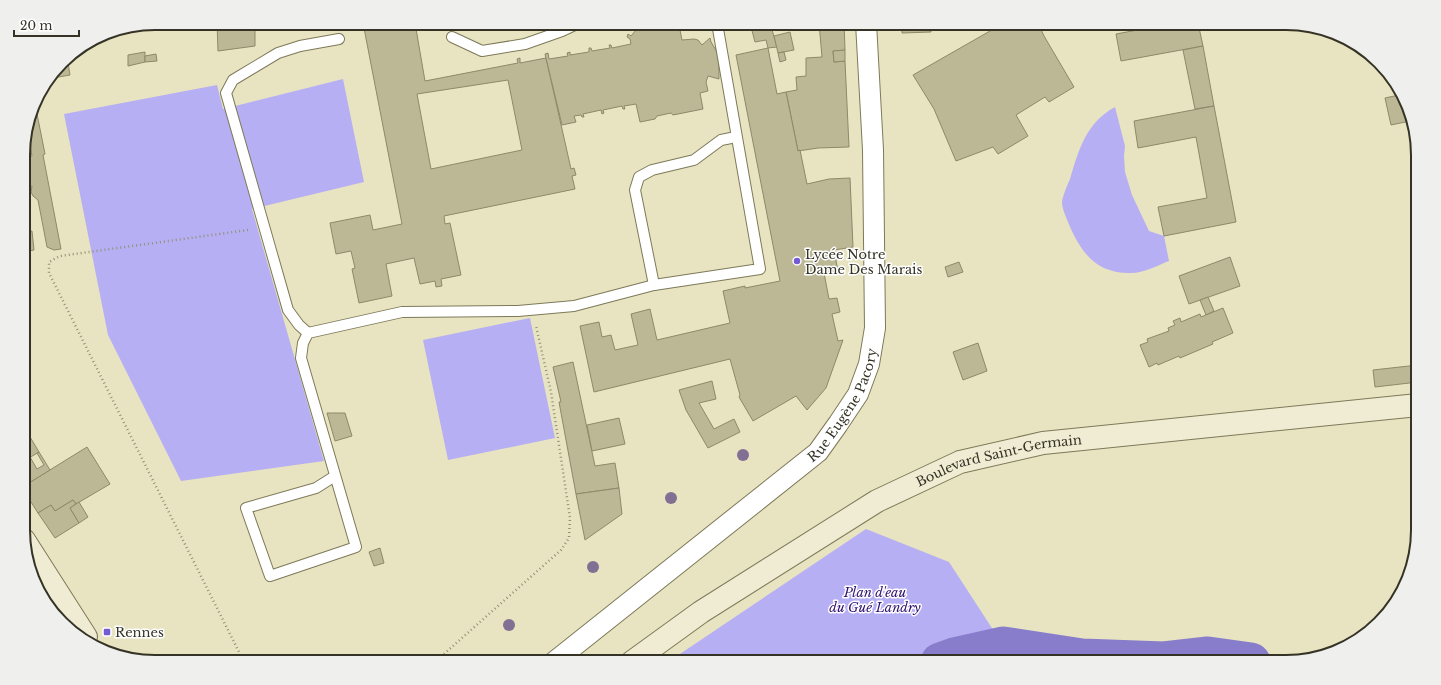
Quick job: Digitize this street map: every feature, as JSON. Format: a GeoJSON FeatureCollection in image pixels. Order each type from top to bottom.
{"type":"FeatureCollection","features":[{"type":"Feature","properties":{"kind":"main road","name":"Boulevard Saint-Germain"},"geometry":{"type":"LineString","coordinates":[[642,655],[701,612],[877,501],[960,462],[1043,443],[1411,406]]}},
{"type":"Feature","properties":{"kind":"main road"},"geometry":{"type":"LineString","coordinates":[[32,553],[81,631]]}},
{"type":"Feature","properties":{"kind":"street","name":"Rue Eugène Pacory"},"geometry":{"type":"LineString","coordinates":[[563,655],[818,452],[858,394],[868,364],[875,328],[873,150],[866,30]]}},
{"type":"Feature","properties":{"kind":"lane"},"geometry":{"type":"LineString","coordinates":[[452,37],[482,51],[525,44],[564,30]]}},
{"type":"Feature","properties":{"kind":"lane"},"geometry":{"type":"LineString","coordinates":[[308,333],[402,312],[518,311],[574,306],[654,285],[760,269],[718,30]]}},
{"type":"Feature","properties":{"kind":"lane"},"geometry":{"type":"LineString","coordinates":[[308,333],[299,326],[288,310],[226,93],[233,80],[278,53],[300,46],[339,39]]}},
{"type":"Feature","properties":{"kind":"lane"},"geometry":{"type":"LineString","coordinates":[[654,285],[635,190],[639,177],[652,170],[694,160],[721,140],[736,137]]}},
{"type":"Feature","properties":{"kind":"lane"},"geometry":{"type":"LineString","coordinates":[[308,333],[303,343],[302,358],[356,547],[270,576],[246,508],[316,488],[335,476]]}},
{"type":"Feature","properties":{"kind":"path"},"geometry":{"type":"LineString","coordinates":[[241,655],[48,273],[49,262],[60,256],[264,227]]}},
{"type":"Feature","properties":{"kind":"path"},"geometry":{"type":"LineString","coordinates":[[443,655],[560,550],[569,538],[570,518],[551,392],[533,309]]}},
{"type":"Feature","properties":{"kind":"green space"},"geometry":{"type":"Polygon","coordinates":[[[343,79],[364,182],[252,209],[324,461],[181,481],[108,335],[64,114],[217,85],[223,109],[343,79]]]}},
{"type":"Feature","properties":{"kind":"green space"},"geometry":{"type":"Polygon","coordinates":[[[1115,107],[1125,146],[1125,172],[1132,195],[1149,231],[1164,236],[1169,261],[1134,273],[1117,272],[1107,269],[1098,265],[1090,258],[1073,233],[1062,204],[1064,193],[1085,138],[1097,121],[1105,113],[1115,107]]]}},
{"type":"Feature","properties":{"kind":"green space"},"geometry":{"type":"Polygon","coordinates":[[[530,318],[555,438],[448,460],[423,340],[530,318]]]}},
{"type":"Feature","properties":{"kind":"green space","name":"Plan d'eau du Gué Landry"},"geometry":{"type":"Polygon","coordinates":[[[866,529],[949,562],[1009,655],[678,655],[866,529]]]}},
{"type":"Feature","properties":{"kind":"building"},"geometry":{"type":"Polygon","coordinates":[[[217,30],[255,30],[255,46],[218,51],[217,30]]]}},
{"type":"Feature","properties":{"kind":"building"},"geometry":{"type":"Polygon","coordinates":[[[364,30],[416,30],[425,81],[518,63],[517,59],[520,58],[520,63],[546,58],[571,169],[574,168],[576,175],[572,176],[575,189],[444,216],[445,224],[450,223],[461,275],[441,279],[442,286],[436,287],[435,281],[420,284],[414,258],[386,264],[392,296],[359,303],[352,269],[355,268],[351,251],[336,254],[330,223],[370,215],[373,230],[402,224],[364,30]],[[508,80],[417,94],[431,169],[522,150],[508,80]]]}},
{"type":"Feature","properties":{"kind":"building"},"geometry":{"type":"Polygon","coordinates":[[[636,30],[680,30],[682,40],[698,40],[702,45],[710,38],[717,52],[719,62],[719,79],[708,76],[706,82],[708,91],[700,93],[703,109],[673,115],[671,113],[657,116],[655,119],[640,122],[636,104],[624,106],[625,109],[623,109],[622,106],[603,110],[604,113],[602,114],[601,110],[583,114],[584,117],[581,115],[574,116],[576,122],[562,125],[545,54],[548,53],[549,59],[568,56],[567,53],[570,52],[570,55],[589,52],[589,48],[591,48],[592,51],[610,48],[609,45],[611,45],[612,48],[631,44],[630,39],[627,37],[628,34],[631,36],[636,30]]]}},
{"type":"Feature","properties":{"kind":"building"},"geometry":{"type":"Polygon","coordinates":[[[752,30],[772,30],[777,47],[768,48],[766,40],[755,42],[752,30]]]}},
{"type":"Feature","properties":{"kind":"building"},"geometry":{"type":"Polygon","coordinates":[[[820,30],[844,30],[845,50],[833,51],[834,62],[845,61],[849,147],[818,148],[798,151],[786,92],[797,90],[796,77],[806,76],[806,58],[822,57],[820,30]]]}},
{"type":"Feature","properties":{"kind":"building"},"geometry":{"type":"Polygon","coordinates":[[[902,30],[931,30],[931,32],[902,33],[902,30]]]}},
{"type":"Feature","properties":{"kind":"building"},"geometry":{"type":"Polygon","coordinates":[[[992,30],[1041,30],[1074,87],[1049,102],[1045,97],[1016,115],[1028,136],[998,154],[993,147],[956,161],[934,109],[913,75],[992,30]]]}},
{"type":"Feature","properties":{"kind":"building"},"geometry":{"type":"Polygon","coordinates":[[[1137,30],[1200,30],[1203,46],[1121,61],[1116,34],[1137,30]]]}},
{"type":"Feature","properties":{"kind":"building"},"geometry":{"type":"Polygon","coordinates":[[[790,32],[794,50],[778,53],[774,36],[790,32]]]}},
{"type":"Feature","properties":{"kind":"building"},"geometry":{"type":"Polygon","coordinates":[[[1203,46],[1214,106],[1195,109],[1183,50],[1203,46]]]}},
{"type":"Feature","properties":{"kind":"building"},"geometry":{"type":"Polygon","coordinates":[[[768,48],[777,94],[786,92],[798,151],[800,150],[807,184],[829,179],[850,178],[853,247],[834,250],[838,271],[824,273],[829,299],[837,298],[840,312],[832,314],[838,341],[843,340],[826,388],[807,410],[796,396],[753,421],[739,397],[740,395],[730,359],[594,392],[580,326],[599,322],[602,337],[611,335],[615,350],[638,345],[631,314],[650,309],[657,340],[730,323],[723,291],[780,281],[736,55],[768,48]]]}},
{"type":"Feature","properties":{"kind":"building"},"geometry":{"type":"Polygon","coordinates":[[[845,50],[845,61],[834,62],[833,51],[845,50]]]}},
{"type":"Feature","properties":{"kind":"building"},"geometry":{"type":"Polygon","coordinates":[[[145,52],[145,62],[128,66],[128,55],[145,52]]]}},
{"type":"Feature","properties":{"kind":"building"},"geometry":{"type":"Polygon","coordinates":[[[784,52],[786,60],[780,62],[778,53],[784,52]]]}},
{"type":"Feature","properties":{"kind":"building"},"geometry":{"type":"Polygon","coordinates":[[[156,54],[157,61],[145,62],[145,56],[156,54]]]}},
{"type":"Feature","properties":{"kind":"building"},"geometry":{"type":"Polygon","coordinates":[[[68,66],[70,75],[57,77],[68,66]]]}},
{"type":"Feature","properties":{"kind":"building"},"geometry":{"type":"Polygon","coordinates":[[[1396,96],[1407,122],[1391,125],[1385,98],[1396,96]]]}},
{"type":"Feature","properties":{"kind":"building"},"geometry":{"type":"Polygon","coordinates":[[[1214,106],[1236,222],[1164,236],[1158,207],[1207,198],[1196,137],[1138,148],[1134,121],[1214,106]]]}},
{"type":"Feature","properties":{"kind":"building"},"geometry":{"type":"Polygon","coordinates":[[[37,115],[45,154],[43,155],[61,249],[54,250],[47,247],[38,200],[33,196],[31,192],[32,186],[30,186],[30,157],[32,156],[30,147],[34,123],[37,115]]]}},
{"type":"Feature","properties":{"kind":"building"},"geometry":{"type":"Polygon","coordinates":[[[30,231],[32,231],[34,250],[30,251],[30,231]]]}},
{"type":"Feature","properties":{"kind":"building"},"geometry":{"type":"Polygon","coordinates":[[[1230,257],[1240,286],[1189,304],[1179,276],[1230,257]]]}},
{"type":"Feature","properties":{"kind":"building"},"geometry":{"type":"Polygon","coordinates":[[[959,262],[963,272],[948,277],[945,267],[959,262]]]}},
{"type":"Feature","properties":{"kind":"building"},"geometry":{"type":"Polygon","coordinates":[[[1208,297],[1214,311],[1206,315],[1200,300],[1208,297]]]}},
{"type":"Feature","properties":{"kind":"building"},"geometry":{"type":"Polygon","coordinates":[[[1223,308],[1233,333],[1212,342],[1213,344],[1180,358],[1179,356],[1158,365],[1157,363],[1149,367],[1140,345],[1148,342],[1147,339],[1169,331],[1168,328],[1175,325],[1173,321],[1180,318],[1181,322],[1200,314],[1201,317],[1223,308]]]}},
{"type":"Feature","properties":{"kind":"building"},"geometry":{"type":"Polygon","coordinates":[[[978,343],[987,371],[963,380],[953,352],[978,343]]]}},
{"type":"Feature","properties":{"kind":"building"},"geometry":{"type":"Polygon","coordinates":[[[573,362],[595,466],[615,463],[619,488],[576,494],[559,402],[561,402],[553,367],[573,362]]]}},
{"type":"Feature","properties":{"kind":"building"},"geometry":{"type":"Polygon","coordinates":[[[1411,366],[1411,383],[1375,387],[1373,370],[1411,366]]]}},
{"type":"Feature","properties":{"kind":"building"},"geometry":{"type":"Polygon","coordinates":[[[712,381],[716,399],[699,403],[714,429],[734,419],[740,432],[708,448],[686,410],[679,390],[712,381]]]}},
{"type":"Feature","properties":{"kind":"building"},"geometry":{"type":"Polygon","coordinates":[[[327,413],[345,413],[352,436],[335,441],[327,413]]]}},
{"type":"Feature","properties":{"kind":"building"},"geometry":{"type":"Polygon","coordinates":[[[619,418],[625,444],[592,451],[587,425],[619,418]]]}},
{"type":"Feature","properties":{"kind":"building"},"geometry":{"type":"Polygon","coordinates":[[[30,437],[39,452],[30,457],[30,437]]]}},
{"type":"Feature","properties":{"kind":"building"},"geometry":{"type":"Polygon","coordinates":[[[87,447],[110,484],[76,504],[73,500],[55,511],[51,505],[38,513],[30,500],[30,482],[87,447]]]}},
{"type":"Feature","properties":{"kind":"building"},"geometry":{"type":"Polygon","coordinates":[[[39,452],[50,470],[30,482],[30,457],[37,469],[44,465],[37,453],[39,452]]]}},
{"type":"Feature","properties":{"kind":"building"},"geometry":{"type":"Polygon","coordinates":[[[619,488],[622,514],[585,540],[576,494],[619,488]]]}},
{"type":"Feature","properties":{"kind":"building"},"geometry":{"type":"Polygon","coordinates":[[[73,500],[76,504],[70,508],[79,523],[55,538],[38,513],[51,505],[55,511],[73,500]]]}},
{"type":"Feature","properties":{"kind":"building"},"geometry":{"type":"Polygon","coordinates":[[[79,502],[88,517],[79,523],[70,508],[79,502]]]}},
{"type":"Feature","properties":{"kind":"building"},"geometry":{"type":"Polygon","coordinates":[[[380,548],[384,563],[374,566],[369,552],[380,548]]]}},
{"type":"Feature","properties":{"kind":"waterway"},"geometry":{"type":"LineString","coordinates":[[963,655],[1003,646],[1062,655]]}},
{"type":"Feature","properties":{"kind":"place","name":"Lycée Notre Dame Des Marais"},"geometry":{"type":"Point","coordinates":[797,261]}},
{"type":"Feature","properties":{"kind":"place","name":"Rennes"},"geometry":{"type":"Point","coordinates":[107,632]}}]}
